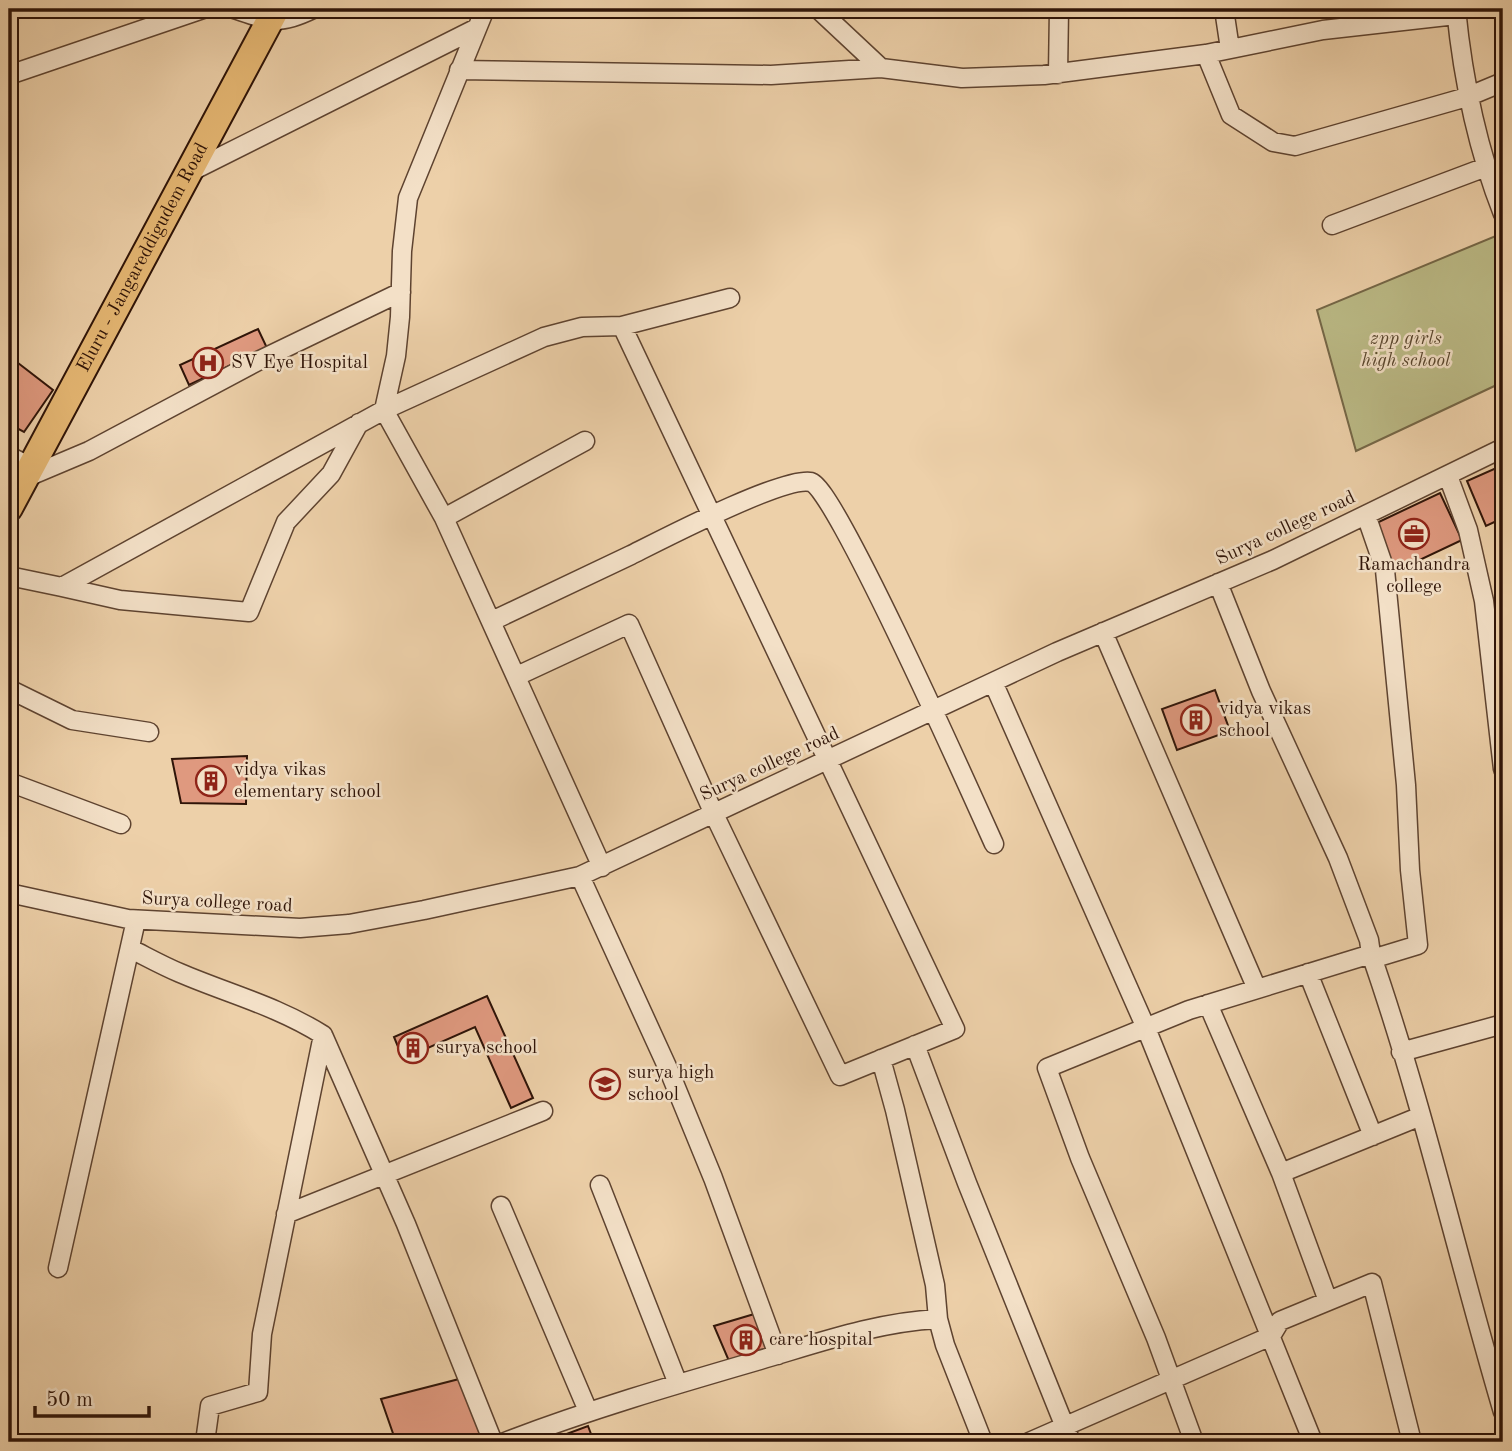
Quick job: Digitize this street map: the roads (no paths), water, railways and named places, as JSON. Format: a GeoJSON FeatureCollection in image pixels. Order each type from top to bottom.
{"type":"FeatureCollection","features":[{"type":"Feature","properties":{"kind":"main road","name":"Eluru - Jangareddigudem Road"},"geometry":{"type":"LineString","coordinates":[[9,508],[22,467],[188,173],[273,15]]}},
{"type":"Feature","properties":{"kind":"street"},"geometry":{"type":"LineString","coordinates":[[9,75],[203,9]]}},
{"type":"Feature","properties":{"kind":"street"},"geometry":{"type":"LineString","coordinates":[[234,9],[292,19],[313,9]]}},
{"type":"Feature","properties":{"kind":"street"},"geometry":{"type":"LineString","coordinates":[[485,9],[408,198],[396,356],[384,410],[444,518],[602,867]]}},
{"type":"Feature","properties":{"kind":"street"},"geometry":{"type":"LineString","coordinates":[[818,9],[881,68]]}},
{"type":"Feature","properties":{"kind":"street"},"geometry":{"type":"LineString","coordinates":[[1058,74],[1059,9]]}},
{"type":"Feature","properties":{"kind":"street"},"geometry":{"type":"LineString","coordinates":[[1224,9],[1230,49]]}},
{"type":"Feature","properties":{"kind":"street"},"geometry":{"type":"LineString","coordinates":[[459,70],[771,75],[881,68],[962,78],[1058,74],[1206,54],[1323,30],[1456,12],[1467,97],[1486,167],[1503,214]]}},
{"type":"Feature","properties":{"kind":"street"},"geometry":{"type":"LineString","coordinates":[[188,173],[477,28]]}},
{"type":"Feature","properties":{"kind":"street"},"geometry":{"type":"LineString","coordinates":[[1206,54],[1231,115],[1273,142],[1295,146],[1467,97],[1503,82]]}},
{"type":"Feature","properties":{"kind":"street"},"geometry":{"type":"LineString","coordinates":[[1332,225],[1486,167]]}},
{"type":"Feature","properties":{"kind":"street"},"geometry":{"type":"LineString","coordinates":[[22,467],[89,450],[258,362],[401,292]]}},
{"type":"Feature","properties":{"kind":"street"},"geometry":{"type":"LineString","coordinates":[[62,587],[384,410],[544,337],[582,327],[622,326],[730,298]]}},
{"type":"Feature","properties":{"kind":"street"},"geometry":{"type":"LineString","coordinates":[[517,676],[629,624],[714,814],[840,1076],[955,1029],[622,326]]}},
{"type":"Feature","properties":{"kind":"street"},"geometry":{"type":"LineString","coordinates":[[9,576],[120,600],[249,612],[285,522],[331,474],[359,423]]}},
{"type":"Feature","properties":{"kind":"street"},"geometry":{"type":"LineString","coordinates":[[444,518],[585,441]]}},
{"type":"Feature","properties":{"kind":"street","name":"Surya college road"},"geometry":{"type":"LineString","coordinates":[[9,893],[136,920],[300,928],[349,924],[580,876],[993,682],[1219,583],[1503,449]]}},
{"type":"Feature","properties":{"kind":"street"},"geometry":{"type":"LineString","coordinates":[[1448,475],[1468,530],[1483,601],[1503,769]]}},
{"type":"Feature","properties":{"kind":"street"},"geometry":{"type":"LineString","coordinates":[[492,621],[711,516],[790,484],[810,481],[818,485],[839,519],[934,710],[994,844]]}},
{"type":"Feature","properties":{"kind":"street"},"geometry":{"type":"LineString","coordinates":[[1195,1442],[1170,1382],[1156,1338],[1080,1158],[1047,1068],[1208,1004],[1308,973],[1418,945],[1385,570],[1366,515]]}},
{"type":"Feature","properties":{"kind":"street"},"geometry":{"type":"LineString","coordinates":[[1219,583],[1261,691],[1338,858],[1369,940],[1371,957],[1421,1116],[1503,1412]]}},
{"type":"Feature","properties":{"kind":"street"},"geometry":{"type":"LineString","coordinates":[[1103,632],[1257,989]]}},
{"type":"Feature","properties":{"kind":"street"},"geometry":{"type":"LineString","coordinates":[[993,682],[1146,1028],[1313,1442]]}},
{"type":"Feature","properties":{"kind":"street"},"geometry":{"type":"LineString","coordinates":[[9,689],[72,720],[149,732]]}},
{"type":"Feature","properties":{"kind":"street"},"geometry":{"type":"LineString","coordinates":[[9,782],[121,824]]}},
{"type":"Feature","properties":{"kind":"street"},"geometry":{"type":"LineString","coordinates":[[580,876],[670,1073],[713,1178],[778,1354]]}},
{"type":"Feature","properties":{"kind":"street"},"geometry":{"type":"LineString","coordinates":[[58,1268],[136,920]]}},
{"type":"Feature","properties":{"kind":"street"},"geometry":{"type":"LineString","coordinates":[[131,949],[180,973],[238,993],[299,1020],[323,1035],[383,1173],[493,1442]]}},
{"type":"Feature","properties":{"kind":"street"},"geometry":{"type":"LineString","coordinates":[[1308,973],[1373,1136]]}},
{"type":"Feature","properties":{"kind":"street"},"geometry":{"type":"LineString","coordinates":[[1208,1004],[1281,1173],[1328,1301]]}},
{"type":"Feature","properties":{"kind":"street"},"geometry":{"type":"LineString","coordinates":[[1401,1052],[1503,1024]]}},
{"type":"Feature","properties":{"kind":"street"},"geometry":{"type":"LineString","coordinates":[[205,1442],[210,1406],[258,1392],[262,1334],[323,1035]]}},
{"type":"Feature","properties":{"kind":"street"},"geometry":{"type":"LineString","coordinates":[[915,1045],[1068,1435]]}},
{"type":"Feature","properties":{"kind":"street"},"geometry":{"type":"LineString","coordinates":[[881,1059],[935,1285],[938,1319],[945,1345],[984,1442]]}},
{"type":"Feature","properties":{"kind":"street"},"geometry":{"type":"LineString","coordinates":[[286,1214],[543,1111]]}},
{"type":"Feature","properties":{"kind":"street"},"geometry":{"type":"LineString","coordinates":[[1281,1173],[1421,1116]]}},
{"type":"Feature","properties":{"kind":"street"},"geometry":{"type":"LineString","coordinates":[[600,1185],[678,1384]]}},
{"type":"Feature","properties":{"kind":"street"},"geometry":{"type":"LineString","coordinates":[[501,1206],[588,1411]]}},
{"type":"Feature","properties":{"kind":"street"},"geometry":{"type":"LineString","coordinates":[[1029,1442],[1068,1435],[1170,1382],[1271,1336],[1280,1321],[1372,1283],[1412,1442]]}},
{"type":"Feature","properties":{"kind":"street"},"geometry":{"type":"LineString","coordinates":[[505,1442],[588,1411],[778,1354],[880,1326],[912,1320],[938,1319]]}},
{"type":"Feature","properties":{"kind":"place","name":"SV Eye Hospital"},"geometry":{"type":"Point","coordinates":[208,363]}},
{"type":"Feature","properties":{"kind":"place","name":"Ramachandra college"},"geometry":{"type":"Point","coordinates":[1414,534]}},
{"type":"Feature","properties":{"kind":"place","name":"vidya vikas school"},"geometry":{"type":"Point","coordinates":[1196,720]}},
{"type":"Feature","properties":{"kind":"place","name":"vidya vikas elementary school"},"geometry":{"type":"Point","coordinates":[211,781]}},
{"type":"Feature","properties":{"kind":"place","name":"surya school"},"geometry":{"type":"Point","coordinates":[413,1048]}},
{"type":"Feature","properties":{"kind":"place","name":"surya high school"},"geometry":{"type":"Point","coordinates":[605,1084]}},
{"type":"Feature","properties":{"kind":"place","name":"care hospital"},"geometry":{"type":"Point","coordinates":[746,1340]}},
{"type":"Feature","properties":{"kind":"park label","name":"zpp girls high school"},"geometry":{"type":"Point","coordinates":[1406,350]}}]}
